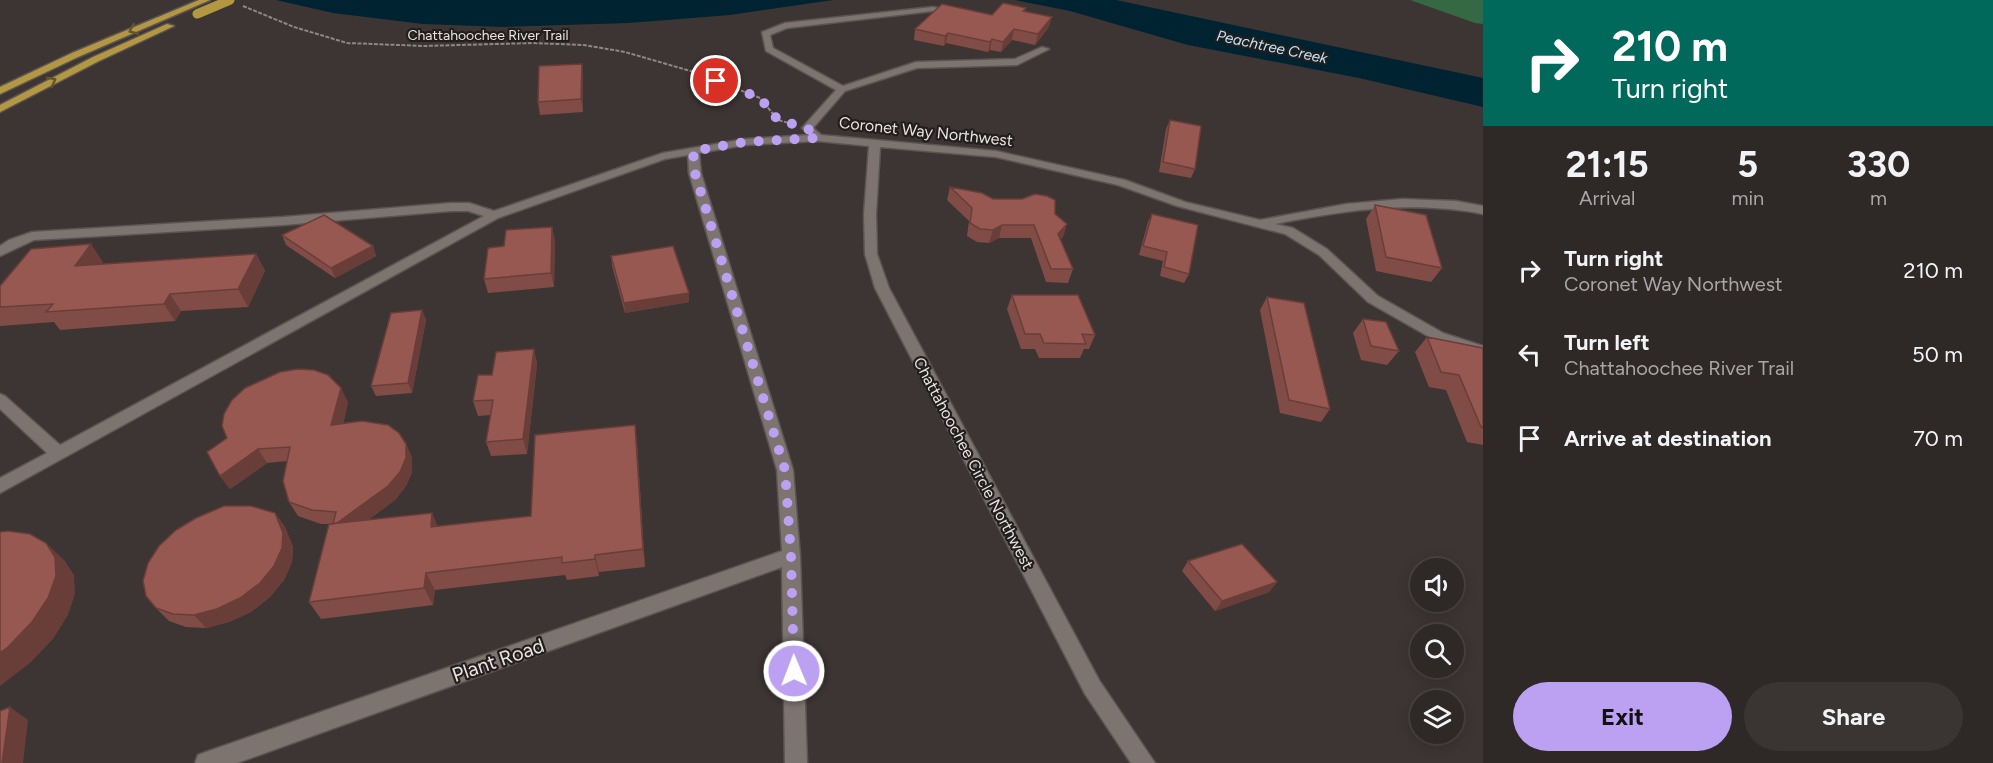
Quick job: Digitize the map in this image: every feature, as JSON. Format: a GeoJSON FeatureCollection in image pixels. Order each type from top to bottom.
{"type":"FeatureCollection","features":[{"type":"Feature","properties":{"kind":"main road"},"geometry":{"type":"LineString","coordinates":[[0,91],[75,55],[206,0]]}},
{"type":"Feature","properties":{"kind":"main road"},"geometry":{"type":"LineString","coordinates":[[0,109],[96,59],[197,14],[234,2]]}},
{"type":"Feature","properties":{"kind":"street"},"geometry":{"type":"LineString","coordinates":[[842,88],[769,49],[765,34],[785,26],[922,11],[966,13]]}},
{"type":"Feature","properties":{"kind":"street"},"geometry":{"type":"LineString","coordinates":[[818,138],[807,128],[842,88],[916,65],[1017,62],[1045,49]]}},
{"type":"Feature","properties":{"kind":"street","name":"Coronet Way Northwest"},"geometry":{"type":"LineString","coordinates":[[0,486],[494,215],[663,156],[745,142],[818,138],[996,154],[1120,182],[1181,204],[1289,231],[1323,252],[1373,299],[1438,336],[1483,351]]}},
{"type":"Feature","properties":{"kind":"street","name":"Chattahoochee Circle Northwest"},"geometry":{"type":"LineString","coordinates":[[875,143],[870,214],[871,254],[882,288],[1092,687],[1144,763]]}},
{"type":"Feature","properties":{"kind":"street"},"geometry":{"type":"LineString","coordinates":[[693,151],[695,173],[785,470],[791,556],[796,763]]}},
{"type":"Feature","properties":{"kind":"street"},"geometry":{"type":"LineString","coordinates":[[1262,223],[1326,210],[1386,203],[1442,203],[1483,210]]}},
{"type":"Feature","properties":{"kind":"street"},"geometry":{"type":"LineString","coordinates":[[0,252],[13,243],[32,236],[283,221],[451,207],[470,207],[494,215]]}},
{"type":"Feature","properties":{"kind":"street"},"geometry":{"type":"LineString","coordinates":[[0,400],[58,453]]}},
{"type":"Feature","properties":{"kind":"street","name":"Plant Road"},"geometry":{"type":"LineString","coordinates":[[206,763],[791,556]]}},
{"type":"Feature","properties":{"kind":"path","name":"Chattahoochee River Trail"},"geometry":{"type":"LineString","coordinates":[[234,2],[294,27],[347,43],[424,46],[533,43],[584,45],[625,52],[705,76],[760,98],[778,120],[807,128]]}},
{"type":"Feature","properties":{"kind":"green space"},"geometry":{"type":"Polygon","coordinates":[[[1410,0],[1483,0],[1483,24],[1475,23],[1410,0]]]}},
{"type":"Feature","properties":{"kind":"water"},"geometry":{"type":"Polygon","coordinates":[[[276,0],[833,0],[730,15],[629,23],[504,27],[423,24],[333,13],[276,0]]]}},
{"type":"Feature","properties":{"kind":"water","name":"Peachtree Creek"},"geometry":{"type":"Polygon","coordinates":[[[1015,0],[1116,0],[1483,78],[1483,107],[1359,78],[1188,45],[1070,11],[1015,0]]]}},
{"type":"Feature","properties":{"kind":"building"},"geometry":{"type":"Polygon","coordinates":[[[1003,3],[1026,8],[1023,11],[1052,17],[1038,34],[1014,29],[1003,42],[992,39],[990,42],[948,33],[945,36],[915,29],[942,4],[992,15],[1003,3]]]}},
{"type":"Feature","properties":{"kind":"building"},"geometry":{"type":"Polygon","coordinates":[[[582,64],[581,99],[538,102],[539,66],[582,64]]]}},
{"type":"Feature","properties":{"kind":"building"},"geometry":{"type":"Polygon","coordinates":[[[1170,120],[1201,126],[1195,169],[1163,162],[1170,120]]]}},
{"type":"Feature","properties":{"kind":"building"},"geometry":{"type":"Polygon","coordinates":[[[950,187],[982,193],[993,199],[1022,199],[1035,194],[1055,200],[1055,214],[1067,224],[1058,234],[1073,269],[1051,269],[1034,225],[1002,225],[993,230],[980,229],[970,223],[972,208],[950,187]]]}},
{"type":"Feature","properties":{"kind":"building"},"geometry":{"type":"Polygon","coordinates":[[[1375,205],[1426,215],[1442,268],[1386,257],[1375,205]]]}},
{"type":"Feature","properties":{"kind":"building"},"geometry":{"type":"Polygon","coordinates":[[[1152,214],[1198,225],[1189,274],[1164,267],[1167,252],[1143,246],[1152,214]]]}},
{"type":"Feature","properties":{"kind":"building"},"geometry":{"type":"Polygon","coordinates":[[[324,215],[373,246],[331,268],[282,235],[324,215]]]}},
{"type":"Feature","properties":{"kind":"building"},"geometry":{"type":"Polygon","coordinates":[[[552,227],[551,273],[484,279],[488,248],[504,246],[506,230],[552,227]]]}},
{"type":"Feature","properties":{"kind":"building"},"geometry":{"type":"Polygon","coordinates":[[[91,244],[75,266],[256,254],[238,289],[170,294],[164,304],[46,312],[53,304],[0,307],[0,286],[31,249],[91,244]]]}},
{"type":"Feature","properties":{"kind":"building"},"geometry":{"type":"Polygon","coordinates":[[[673,246],[689,293],[624,303],[611,256],[673,246]]]}},
{"type":"Feature","properties":{"kind":"building"},"geometry":{"type":"Polygon","coordinates":[[[1012,295],[1078,295],[1095,335],[1082,334],[1086,344],[1044,343],[1040,334],[1025,334],[1012,295]]]}},
{"type":"Feature","properties":{"kind":"building"},"geometry":{"type":"Polygon","coordinates":[[[1267,297],[1304,303],[1330,409],[1289,400],[1267,297]]]}},
{"type":"Feature","properties":{"kind":"building"},"geometry":{"type":"Polygon","coordinates":[[[422,310],[408,383],[371,386],[391,313],[422,310]]]}},
{"type":"Feature","properties":{"kind":"building"},"geometry":{"type":"Polygon","coordinates":[[[1363,319],[1386,322],[1399,351],[1371,346],[1363,319]]]}},
{"type":"Feature","properties":{"kind":"building"},"geometry":{"type":"Polygon","coordinates":[[[1427,337],[1483,348],[1483,428],[1459,375],[1441,372],[1427,337]]]}},
{"type":"Feature","properties":{"kind":"building"},"geometry":{"type":"Polygon","coordinates":[[[534,349],[523,439],[486,442],[493,400],[473,401],[478,375],[492,375],[496,352],[534,349]]]}},
{"type":"Feature","properties":{"kind":"building"},"geometry":{"type":"Polygon","coordinates":[[[298,369],[314,370],[328,375],[341,388],[331,425],[362,421],[388,425],[399,433],[406,444],[406,458],[400,472],[388,486],[333,524],[336,512],[312,510],[289,502],[283,481],[290,447],[258,449],[220,476],[207,452],[227,438],[222,426],[224,414],[232,400],[245,388],[280,372],[298,369]]]}},
{"type":"Feature","properties":{"kind":"building"},"geometry":{"type":"Polygon","coordinates":[[[635,425],[643,549],[595,555],[595,559],[562,563],[562,557],[426,573],[424,588],[309,602],[329,524],[432,513],[431,527],[531,516],[535,435],[635,425]]]}},
{"type":"Feature","properties":{"kind":"building"},"geometry":{"type":"Polygon","coordinates":[[[224,506],[251,506],[275,513],[283,533],[282,548],[274,566],[260,583],[240,598],[217,609],[194,615],[173,614],[156,608],[146,596],[143,581],[148,563],[159,546],[176,530],[224,506]]]}},
{"type":"Feature","properties":{"kind":"building"},"geometry":{"type":"Polygon","coordinates":[[[0,532],[30,534],[46,543],[55,557],[56,576],[48,598],[32,622],[0,653],[0,532]]]}},
{"type":"Feature","properties":{"kind":"building"},"geometry":{"type":"Polygon","coordinates":[[[1242,544],[1277,582],[1222,601],[1188,561],[1242,544]]]}},
{"type":"Feature","properties":{"kind":"building"},"geometry":{"type":"Polygon","coordinates":[[[10,707],[2,763],[0,763],[0,711],[10,707]]]}},
{"type":"Feature","properties":{"kind":"route"},"geometry":{"type":"LineString","coordinates":[[716,81],[760,98],[778,120],[807,128],[818,138],[745,142],[693,151],[695,173],[785,470],[791,556],[794,671]]}}]}
